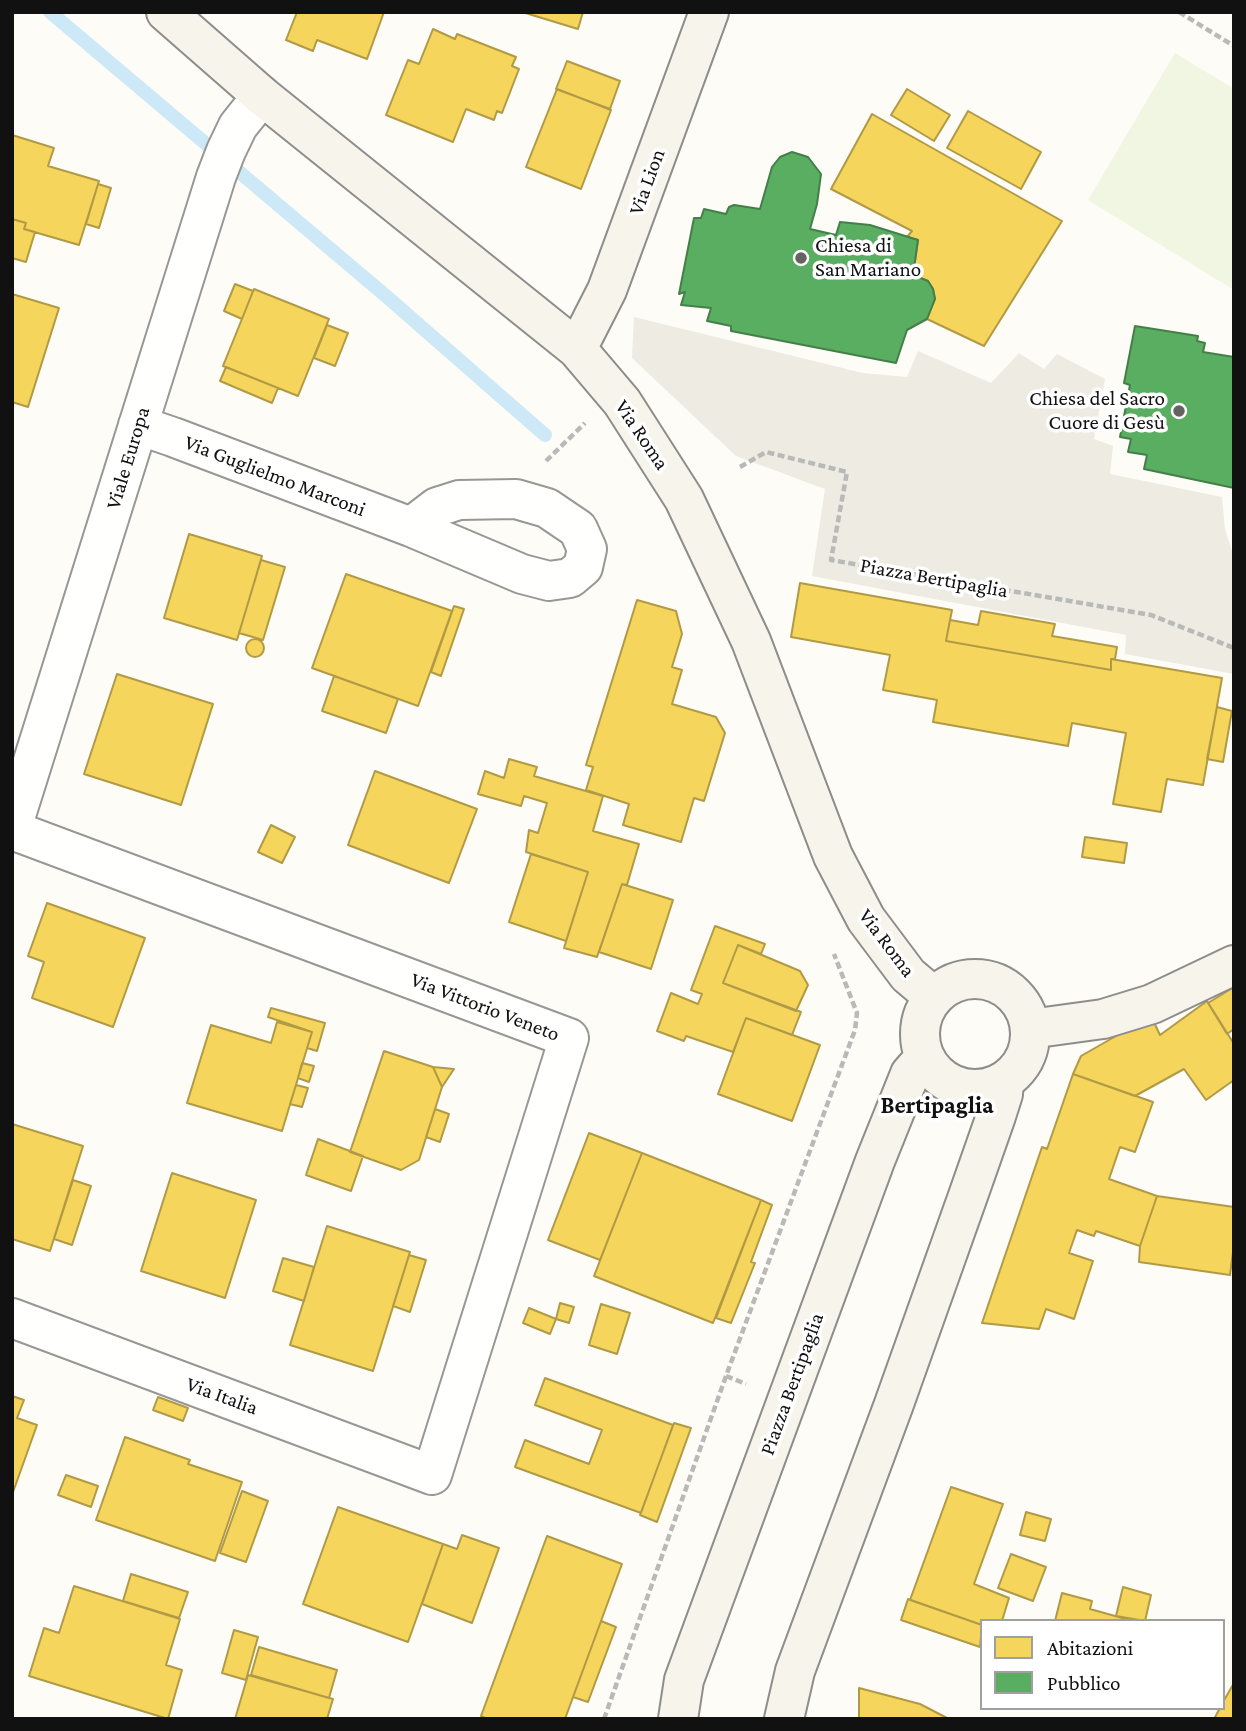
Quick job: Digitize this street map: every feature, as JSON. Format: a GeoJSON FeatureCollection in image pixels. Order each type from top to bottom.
{"type":"FeatureCollection","features":[{"type":"Feature","properties":{"kind":"street","name":"Via Roma"},"geometry":{"type":"LineString","coordinates":[[166,12],[262,96],[577,349],[622,402],[684,499],[751,641],[833,856],[866,919],[908,975],[934,997]]}},
{"type":"Feature","properties":{"kind":"street","name":"Via Lion"},"geometry":{"type":"LineString","coordinates":[[577,349],[607,290],[709,12]]}},
{"type":"Feature","properties":{"kind":"street","name":"Viale Europa"},"geometry":{"type":"LineString","coordinates":[[12,829],[216,177],[238,126],[262,96]]}},
{"type":"Feature","properties":{"kind":"street","name":"Via Guglielmo Marconi"},"geometry":{"type":"LineString","coordinates":[[138,425],[411,527],[522,574],[549,582],[570,578],[583,567],[587,549],[578,529],[547,508],[516,499],[459,500],[437,507],[411,527]]}},
{"type":"Feature","properties":{"kind":"street","name":"Via Vittorio Veneto"},"geometry":{"type":"LineString","coordinates":[[12,829],[569,1038],[432,1475]]}},
{"type":"Feature","properties":{"kind":"street"},"geometry":{"type":"LineString","coordinates":[[1030,1029],[1103,1019],[1140,1008],[1234,965]]}},
{"type":"Feature","properties":{"kind":"street"},"geometry":{"type":"LineString","coordinates":[[977,979],[1006,989],[1018,1000],[1030,1029],[1024,1059],[1016,1071],[1004,1081],[982,1088],[959,1087],[944,1081],[925,1057],[920,1042],[920,1026],[934,997],[946,987],[977,979]]}},
{"type":"Feature","properties":{"kind":"street","name":"Piazza Bertipaglia"},"geometry":{"type":"LineString","coordinates":[[678,1719],[684,1680],[866,1185],[910,1074],[925,1057]]}},
{"type":"Feature","properties":{"kind":"street"},"geometry":{"type":"LineString","coordinates":[[784,1719],[795,1671],[956,1231],[996,1116],[1004,1081]]}},
{"type":"Feature","properties":{"kind":"street","name":"Via Italia"},"geometry":{"type":"LineString","coordinates":[[12,1318],[432,1475]]}},
{"type":"Feature","properties":{"kind":"path"},"geometry":{"type":"LineString","coordinates":[[1179,12],[1234,46]]}},
{"type":"Feature","properties":{"kind":"path"},"geometry":{"type":"LineString","coordinates":[[523,501],[531,475],[593,415]]}},
{"type":"Feature","properties":{"kind":"path","name":"Piazza Bertipaglia"},"geometry":{"type":"LineString","coordinates":[[740,467],[766,452],[847,472],[831,560],[1151,615],[1234,648]]}},
{"type":"Feature","properties":{"kind":"path"},"geometry":{"type":"LineString","coordinates":[[604,1719],[726,1376],[855,1030],[857,1013],[833,950]]}},
{"type":"Feature","properties":{"kind":"green space"},"geometry":{"type":"Polygon","coordinates":[[[1175,53],[1234,89],[1234,290],[1088,200],[1175,53]]]}},
{"type":"Feature","properties":{"kind":"shaded area"},"geometry":{"type":"Polygon","coordinates":[[[634,317],[863,373],[907,377],[918,351],[991,383],[1019,353],[1044,369],[1057,354],[1105,379],[1094,439],[1113,446],[1110,474],[1222,497],[1225,529],[1234,558],[1234,674],[1125,654],[1126,635],[812,576],[825,489],[736,456],[632,358],[634,317]]]}},
{"type":"Feature","properties":{"kind":"building: Abitazioni"},"geometry":{"type":"Polygon","coordinates":[[[297,12],[384,12],[367,59],[317,40],[313,51],[286,40],[297,12]]]}},
{"type":"Feature","properties":{"kind":"building: Abitazioni"},"geometry":{"type":"Polygon","coordinates":[[[522,12],[583,12],[578,29],[522,12]]]}},
{"type":"Feature","properties":{"kind":"building: Abitazioni"},"geometry":{"type":"Polygon","coordinates":[[[433,29],[455,39],[457,34],[516,57],[512,66],[519,69],[502,113],[497,111],[494,120],[466,109],[453,142],[386,115],[408,60],[419,64],[433,29]]]}},
{"type":"Feature","properties":{"kind":"building: Abitazioni"},"geometry":{"type":"Polygon","coordinates":[[[567,61],[620,81],[610,109],[556,89],[567,61]]]}},
{"type":"Feature","properties":{"kind":"building: Abitazioni"},"geometry":{"type":"Polygon","coordinates":[[[557,89],[611,110],[581,189],[526,167],[557,89]]]}},
{"type":"Feature","properties":{"kind":"building: Abitazioni"},"geometry":{"type":"Polygon","coordinates":[[[907,89],[950,115],[934,141],[891,115],[907,89]]]}},
{"type":"Feature","properties":{"kind":"building: Abitazioni"},"geometry":{"type":"Polygon","coordinates":[[[968,111],[1041,152],[1021,189],[947,148],[968,111]]]}},
{"type":"Feature","properties":{"kind":"building: Abitazioni"},"geometry":{"type":"Polygon","coordinates":[[[872,114],[1062,221],[984,346],[927,319],[935,299],[928,281],[913,275],[918,240],[907,237],[912,231],[831,189],[872,114]]]}},
{"type":"Feature","properties":{"kind":"building: Abitazioni"},"geometry":{"type":"Polygon","coordinates":[[[12,135],[54,148],[48,166],[99,181],[79,245],[24,229],[26,223],[12,219],[12,135]]]}},
{"type":"Feature","properties":{"kind":"building: Abitazioni"},"geometry":{"type":"Polygon","coordinates":[[[98,184],[111,188],[99,228],[86,224],[98,184]]]}},
{"type":"Feature","properties":{"kind":"building: Abitazioni"},"geometry":{"type":"Polygon","coordinates":[[[12,219],[26,223],[24,229],[35,232],[26,262],[12,258],[12,219]]]}},
{"type":"Feature","properties":{"kind":"building: Abitazioni"},"geometry":{"type":"Polygon","coordinates":[[[235,284],[253,291],[242,319],[224,311],[235,284]]]}},
{"type":"Feature","properties":{"kind":"building: Abitazioni"},"geometry":{"type":"Polygon","coordinates":[[[254,289],[329,319],[298,396],[223,366],[254,289]]]}},
{"type":"Feature","properties":{"kind":"building: Abitazioni"},"geometry":{"type":"Polygon","coordinates":[[[12,294],[59,308],[28,407],[12,402],[12,294]]]}},
{"type":"Feature","properties":{"kind":"building: Abitazioni"},"geometry":{"type":"Polygon","coordinates":[[[327,325],[348,333],[335,366],[314,358],[327,325]]]}},
{"type":"Feature","properties":{"kind":"building: Abitazioni"},"geometry":{"type":"Polygon","coordinates":[[[226,367],[278,388],[272,403],[220,381],[226,367]]]}},
{"type":"Feature","properties":{"kind":"building: Abitazioni"},"geometry":{"type":"Polygon","coordinates":[[[189,534],[262,556],[237,640],[164,618],[189,534]]]}},
{"type":"Feature","properties":{"kind":"building: Abitazioni"},"geometry":{"type":"Polygon","coordinates":[[[261,560],[285,567],[263,640],[239,633],[261,560]]]}},
{"type":"Feature","properties":{"kind":"building: Abitazioni"},"geometry":{"type":"Polygon","coordinates":[[[346,574],[452,611],[418,706],[312,668],[346,574]]]}},
{"type":"Feature","properties":{"kind":"building: Abitazioni"},"geometry":{"type":"Polygon","coordinates":[[[800,583],[952,610],[946,641],[1111,670],[1111,659],[1222,678],[1203,785],[1167,779],[1161,812],[1113,804],[1126,733],[1072,723],[1068,746],[933,722],[937,700],[883,690],[890,655],[791,637],[800,583]]]}},
{"type":"Feature","properties":{"kind":"building: Abitazioni"},"geometry":{"type":"Polygon","coordinates":[[[637,600],[676,611],[682,634],[672,667],[682,670],[672,704],[716,717],[725,733],[704,801],[694,798],[681,842],[623,825],[629,804],[586,790],[593,767],[586,765],[637,600]]]}},
{"type":"Feature","properties":{"kind":"building: Abitazioni"},"geometry":{"type":"Polygon","coordinates":[[[454,606],[464,609],[441,676],[431,672],[454,606]]]}},
{"type":"Feature","properties":{"kind":"building: Abitazioni"},"geometry":{"type":"Polygon","coordinates":[[[981,611],[1055,624],[1052,636],[1117,647],[1115,659],[1111,659],[1111,670],[946,641],[950,620],[978,625],[981,611]]]}},
{"type":"Feature","properties":{"kind":"building: Abitazioni"},"geometry":{"type":"Polygon","coordinates":[[[255,639],[261,642],[264,648],[261,654],[255,657],[249,654],[246,648],[249,642],[255,639]]]}},
{"type":"Feature","properties":{"kind":"building: Abitazioni"},"geometry":{"type":"Polygon","coordinates":[[[117,674],[213,704],[181,805],[84,774],[117,674]]]}},
{"type":"Feature","properties":{"kind":"building: Abitazioni"},"geometry":{"type":"Polygon","coordinates":[[[334,676],[398,699],[386,733],[322,711],[334,676]]]}},
{"type":"Feature","properties":{"kind":"building: Abitazioni"},"geometry":{"type":"Polygon","coordinates":[[[1217,707],[1232,711],[1223,762],[1207,759],[1217,707]]]}},
{"type":"Feature","properties":{"kind":"building: Abitazioni"},"geometry":{"type":"Polygon","coordinates":[[[509,759],[537,767],[534,776],[603,796],[593,831],[639,844],[627,885],[622,884],[597,957],[564,948],[588,872],[526,852],[529,830],[538,833],[547,803],[524,796],[521,806],[478,794],[485,771],[504,778],[509,759]]]}},
{"type":"Feature","properties":{"kind":"building: Abitazioni"},"geometry":{"type":"Polygon","coordinates":[[[375,771],[477,809],[449,883],[348,845],[375,771]]]}},
{"type":"Feature","properties":{"kind":"building: Abitazioni"},"geometry":{"type":"Polygon","coordinates":[[[271,825],[295,837],[282,863],[258,852],[271,825]]]}},
{"type":"Feature","properties":{"kind":"building: Abitazioni"},"geometry":{"type":"Polygon","coordinates":[[[1085,837],[1127,843],[1124,863],[1082,857],[1085,837]]]}},
{"type":"Feature","properties":{"kind":"building: Abitazioni"},"geometry":{"type":"Polygon","coordinates":[[[531,854],[588,872],[566,941],[509,922],[531,854]]]}},
{"type":"Feature","properties":{"kind":"building: Abitazioni"},"geometry":{"type":"Polygon","coordinates":[[[622,884],[673,900],[651,969],[599,952],[622,884]]]}},
{"type":"Feature","properties":{"kind":"building: Abitazioni"},"geometry":{"type":"Polygon","coordinates":[[[47,903],[145,938],[113,1027],[32,998],[44,962],[28,956],[47,903]]]}},
{"type":"Feature","properties":{"kind":"building: Abitazioni"},"geometry":{"type":"Polygon","coordinates":[[[715,926],[765,944],[761,954],[738,945],[723,983],[801,1012],[792,1035],[746,1018],[733,1052],[686,1036],[684,1041],[657,1031],[671,993],[698,1004],[702,994],[691,990],[715,926]]]}},
{"type":"Feature","properties":{"kind":"building: Abitazioni"},"geometry":{"type":"Polygon","coordinates":[[[738,945],[800,971],[808,985],[796,1011],[723,983],[738,945]]]}},
{"type":"Feature","properties":{"kind":"building: Abitazioni"},"geometry":{"type":"Polygon","coordinates":[[[1234,987],[1234,1029],[1227,1034],[1208,1003],[1234,987]]]}},
{"type":"Feature","properties":{"kind":"building: Abitazioni"},"geometry":{"type":"Polygon","coordinates":[[[1207,1001],[1234,1044],[1234,1080],[1206,1100],[1184,1069],[1135,1096],[1073,1074],[1081,1056],[1151,1016],[1160,1035],[1207,1001]]]}},
{"type":"Feature","properties":{"kind":"building: Abitazioni"},"geometry":{"type":"Polygon","coordinates":[[[271,1008],[325,1023],[317,1051],[307,1048],[312,1032],[268,1017],[271,1008]]]}},
{"type":"Feature","properties":{"kind":"building: Abitazioni"},"geometry":{"type":"Polygon","coordinates":[[[746,1018],[820,1045],[792,1121],[718,1094],[746,1018]]]}},
{"type":"Feature","properties":{"kind":"building: Abitazioni"},"geometry":{"type":"Polygon","coordinates":[[[277,1022],[312,1032],[282,1131],[187,1103],[211,1025],[271,1043],[277,1022]]]}},
{"type":"Feature","properties":{"kind":"building: Abitazioni"},"geometry":{"type":"Polygon","coordinates":[[[384,1051],[433,1067],[442,1087],[419,1160],[401,1170],[350,1152],[384,1051]]]}},
{"type":"Feature","properties":{"kind":"building: Abitazioni"},"geometry":{"type":"Polygon","coordinates":[[[302,1063],[314,1066],[309,1082],[298,1078],[302,1063]]]}},
{"type":"Feature","properties":{"kind":"building: Abitazioni"},"geometry":{"type":"Polygon","coordinates":[[[433,1067],[454,1069],[442,1087],[433,1067]]]}},
{"type":"Feature","properties":{"kind":"building: Abitazioni"},"geometry":{"type":"Polygon","coordinates":[[[1073,1074],[1153,1102],[1135,1152],[1120,1147],[1109,1179],[1157,1196],[1140,1246],[1096,1231],[1094,1236],[1077,1230],[1069,1253],[1093,1261],[1074,1319],[1046,1309],[1039,1329],[982,1323],[1042,1147],[1047,1149],[1073,1074]]]}},
{"type":"Feature","properties":{"kind":"building: Abitazioni"},"geometry":{"type":"Polygon","coordinates":[[[296,1085],[308,1088],[302,1107],[290,1104],[296,1085]]]}},
{"type":"Feature","properties":{"kind":"building: Abitazioni"},"geometry":{"type":"Polygon","coordinates":[[[435,1109],[449,1114],[440,1142],[426,1137],[435,1109]]]}},
{"type":"Feature","properties":{"kind":"building: Abitazioni"},"geometry":{"type":"Polygon","coordinates":[[[12,1124],[83,1146],[50,1251],[12,1239],[12,1124]]]}},
{"type":"Feature","properties":{"kind":"building: Abitazioni"},"geometry":{"type":"Polygon","coordinates":[[[589,1133],[642,1153],[600,1260],[548,1240],[589,1133]]]}},
{"type":"Feature","properties":{"kind":"building: Abitazioni"},"geometry":{"type":"Polygon","coordinates":[[[318,1139],[363,1156],[351,1191],[306,1175],[318,1139]]]}},
{"type":"Feature","properties":{"kind":"building: Abitazioni"},"geometry":{"type":"Polygon","coordinates":[[[642,1153],[761,1200],[713,1323],[594,1276],[642,1153]]]}},
{"type":"Feature","properties":{"kind":"building: Abitazioni"},"geometry":{"type":"Polygon","coordinates":[[[172,1173],[256,1200],[225,1298],[141,1271],[172,1173]]]}},
{"type":"Feature","properties":{"kind":"building: Abitazioni"},"geometry":{"type":"Polygon","coordinates":[[[73,1180],[91,1186],[72,1245],[54,1239],[73,1180]]]}},
{"type":"Feature","properties":{"kind":"building: Abitazioni"},"geometry":{"type":"Polygon","coordinates":[[[1157,1196],[1234,1207],[1234,1244],[1230,1275],[1139,1262],[1140,1246],[1157,1196]]]}},
{"type":"Feature","properties":{"kind":"building: Abitazioni"},"geometry":{"type":"Polygon","coordinates":[[[761,1200],[772,1205],[751,1262],[755,1263],[731,1323],[716,1318],[761,1200]]]}},
{"type":"Feature","properties":{"kind":"building: Abitazioni"},"geometry":{"type":"Polygon","coordinates":[[[327,1226],[410,1252],[373,1371],[290,1345],[327,1226]]]}},
{"type":"Feature","properties":{"kind":"building: Abitazioni"},"geometry":{"type":"Polygon","coordinates":[[[409,1255],[426,1260],[410,1312],[393,1306],[409,1255]]]}},
{"type":"Feature","properties":{"kind":"building: Abitazioni"},"geometry":{"type":"Polygon","coordinates":[[[283,1258],[314,1267],[304,1301],[273,1291],[283,1258]]]}},
{"type":"Feature","properties":{"kind":"building: Abitazioni"},"geometry":{"type":"Polygon","coordinates":[[[560,1303],[574,1307],[569,1323],[556,1319],[560,1303]]]}},
{"type":"Feature","properties":{"kind":"building: Abitazioni"},"geometry":{"type":"Polygon","coordinates":[[[601,1304],[630,1313],[617,1354],[589,1345],[601,1304]]]}},
{"type":"Feature","properties":{"kind":"building: Abitazioni"},"geometry":{"type":"Polygon","coordinates":[[[529,1308],[556,1319],[550,1334],[523,1323],[529,1308]]]}},
{"type":"Feature","properties":{"kind":"building: Abitazioni"},"geometry":{"type":"Polygon","coordinates":[[[545,1378],[673,1425],[641,1513],[515,1467],[525,1440],[589,1464],[602,1430],[535,1405],[545,1378]]]}},
{"type":"Feature","properties":{"kind":"building: Abitazioni"},"geometry":{"type":"Polygon","coordinates":[[[12,1396],[24,1400],[17,1418],[37,1425],[12,1495],[12,1396]]]}},
{"type":"Feature","properties":{"kind":"building: Abitazioni"},"geometry":{"type":"Polygon","coordinates":[[[158,1397],[188,1408],[183,1421],[153,1410],[158,1397]]]}},
{"type":"Feature","properties":{"kind":"building: Abitazioni"},"geometry":{"type":"Polygon","coordinates":[[[674,1423],[691,1428],[657,1522],[640,1515],[674,1423]]]}},
{"type":"Feature","properties":{"kind":"building: Abitazioni"},"geometry":{"type":"Polygon","coordinates":[[[125,1437],[190,1460],[188,1464],[242,1482],[215,1561],[96,1520],[125,1437]]]}},
{"type":"Feature","properties":{"kind":"building: Abitazioni"},"geometry":{"type":"Polygon","coordinates":[[[66,1475],[98,1486],[91,1507],[58,1495],[66,1475]]]}},
{"type":"Feature","properties":{"kind":"building: Abitazioni"},"geometry":{"type":"Polygon","coordinates":[[[951,1487],[1003,1504],[974,1584],[1009,1598],[1003,1619],[980,1619],[980,1624],[910,1600],[951,1487]]]}},
{"type":"Feature","properties":{"kind":"building: Abitazioni"},"geometry":{"type":"Polygon","coordinates":[[[242,1491],[268,1501],[246,1562],[220,1553],[242,1491]]]}},
{"type":"Feature","properties":{"kind":"building: Abitazioni"},"geometry":{"type":"Polygon","coordinates":[[[338,1507],[443,1544],[408,1642],[303,1604],[338,1507]]]}},
{"type":"Feature","properties":{"kind":"building: Abitazioni"},"geometry":{"type":"Polygon","coordinates":[[[1026,1512],[1051,1519],[1045,1541],[1020,1535],[1026,1512]]]}},
{"type":"Feature","properties":{"kind":"building: Abitazioni"},"geometry":{"type":"Polygon","coordinates":[[[462,1535],[499,1548],[472,1623],[422,1604],[443,1544],[457,1549],[462,1535]]]}},
{"type":"Feature","properties":{"kind":"building: Abitazioni"},"geometry":{"type":"Polygon","coordinates":[[[547,1536],[622,1564],[565,1719],[487,1719],[481,1716],[547,1536]]]}},
{"type":"Feature","properties":{"kind":"building: Abitazioni"},"geometry":{"type":"Polygon","coordinates":[[[1011,1554],[1046,1567],[1033,1601],[998,1588],[1011,1554]]]}},
{"type":"Feature","properties":{"kind":"building: Abitazioni"},"geometry":{"type":"Polygon","coordinates":[[[131,1574],[188,1592],[179,1618],[123,1601],[131,1574]]]}},
{"type":"Feature","properties":{"kind":"building: Abitazioni"},"geometry":{"type":"Polygon","coordinates":[[[74,1586],[180,1619],[166,1665],[182,1670],[168,1719],[29,1676],[44,1628],[59,1633],[74,1586]]]}},
{"type":"Feature","properties":{"kind":"building: Abitazioni"},"geometry":{"type":"Polygon","coordinates":[[[1123,1587],[1151,1595],[1145,1619],[1116,1616],[1123,1587]]]}},
{"type":"Feature","properties":{"kind":"building: Abitazioni"},"geometry":{"type":"Polygon","coordinates":[[[1062,1593],[1092,1601],[1090,1609],[1126,1619],[1056,1619],[1062,1593]]]}},
{"type":"Feature","properties":{"kind":"building: Abitazioni"},"geometry":{"type":"Polygon","coordinates":[[[908,1599],[980,1624],[980,1647],[901,1620],[908,1599]]]}},
{"type":"Feature","properties":{"kind":"building: Abitazioni"},"geometry":{"type":"Polygon","coordinates":[[[601,1621],[616,1627],[588,1702],[573,1697],[601,1621]]]}},
{"type":"Feature","properties":{"kind":"building: Abitazioni"},"geometry":{"type":"Polygon","coordinates":[[[234,1630],[258,1637],[246,1680],[222,1673],[234,1630]]]}},
{"type":"Feature","properties":{"kind":"building: Abitazioni"},"geometry":{"type":"Polygon","coordinates":[[[259,1647],[337,1670],[329,1698],[251,1675],[259,1647]]]}},
{"type":"Feature","properties":{"kind":"building: Abitazioni"},"geometry":{"type":"Polygon","coordinates":[[[248,1675],[333,1699],[327,1719],[235,1719],[248,1675]]]}},
{"type":"Feature","properties":{"kind":"building: Abitazioni"},"geometry":{"type":"Polygon","coordinates":[[[1234,1683],[1234,1719],[1214,1719],[1219,1710],[1225,1710],[1225,1699],[1234,1683]]]}},
{"type":"Feature","properties":{"kind":"building: Abitazioni"},"geometry":{"type":"Polygon","coordinates":[[[859,1688],[920,1704],[949,1719],[859,1719],[859,1688]]]}},
{"type":"Feature","properties":{"kind":"building: Pubblico","name":"Chiesa di San Mariano"},"geometry":{"type":"Polygon","coordinates":[[[792,152],[808,157],[821,174],[810,229],[836,235],[840,222],[870,225],[918,240],[913,275],[928,281],[935,299],[927,319],[907,330],[896,363],[731,331],[731,326],[707,321],[711,308],[681,305],[685,292],[679,294],[694,218],[701,218],[704,209],[726,214],[729,207],[734,205],[760,209],[772,167],[780,157],[792,152]]]}},
{"type":"Feature","properties":{"kind":"building: Pubblico","name":"Chiesa del Sacro Cuore di Gesù"},"geometry":{"type":"Polygon","coordinates":[[[1135,326],[1198,336],[1197,341],[1205,343],[1203,352],[1234,357],[1234,488],[1144,469],[1147,455],[1128,452],[1131,439],[1120,437],[1130,385],[1124,383],[1135,326]]]}},
{"type":"Feature","properties":{"kind":"waterway"},"geometry":{"type":"LineString","coordinates":[[50,12],[386,296],[545,435]]}},
{"type":"Feature","properties":{"kind":"place","name":"Chiesa di San Mariano"},"geometry":{"type":"Point","coordinates":[801,258]}},
{"type":"Feature","properties":{"kind":"place","name":"Chiesa del Sacro Cuore di Gesù"},"geometry":{"type":"Point","coordinates":[1179,411]}},
{"type":"Feature","properties":{"kind":"district","name":"Bertipaglia"},"geometry":{"type":"Point","coordinates":[937,1106]}}]}
